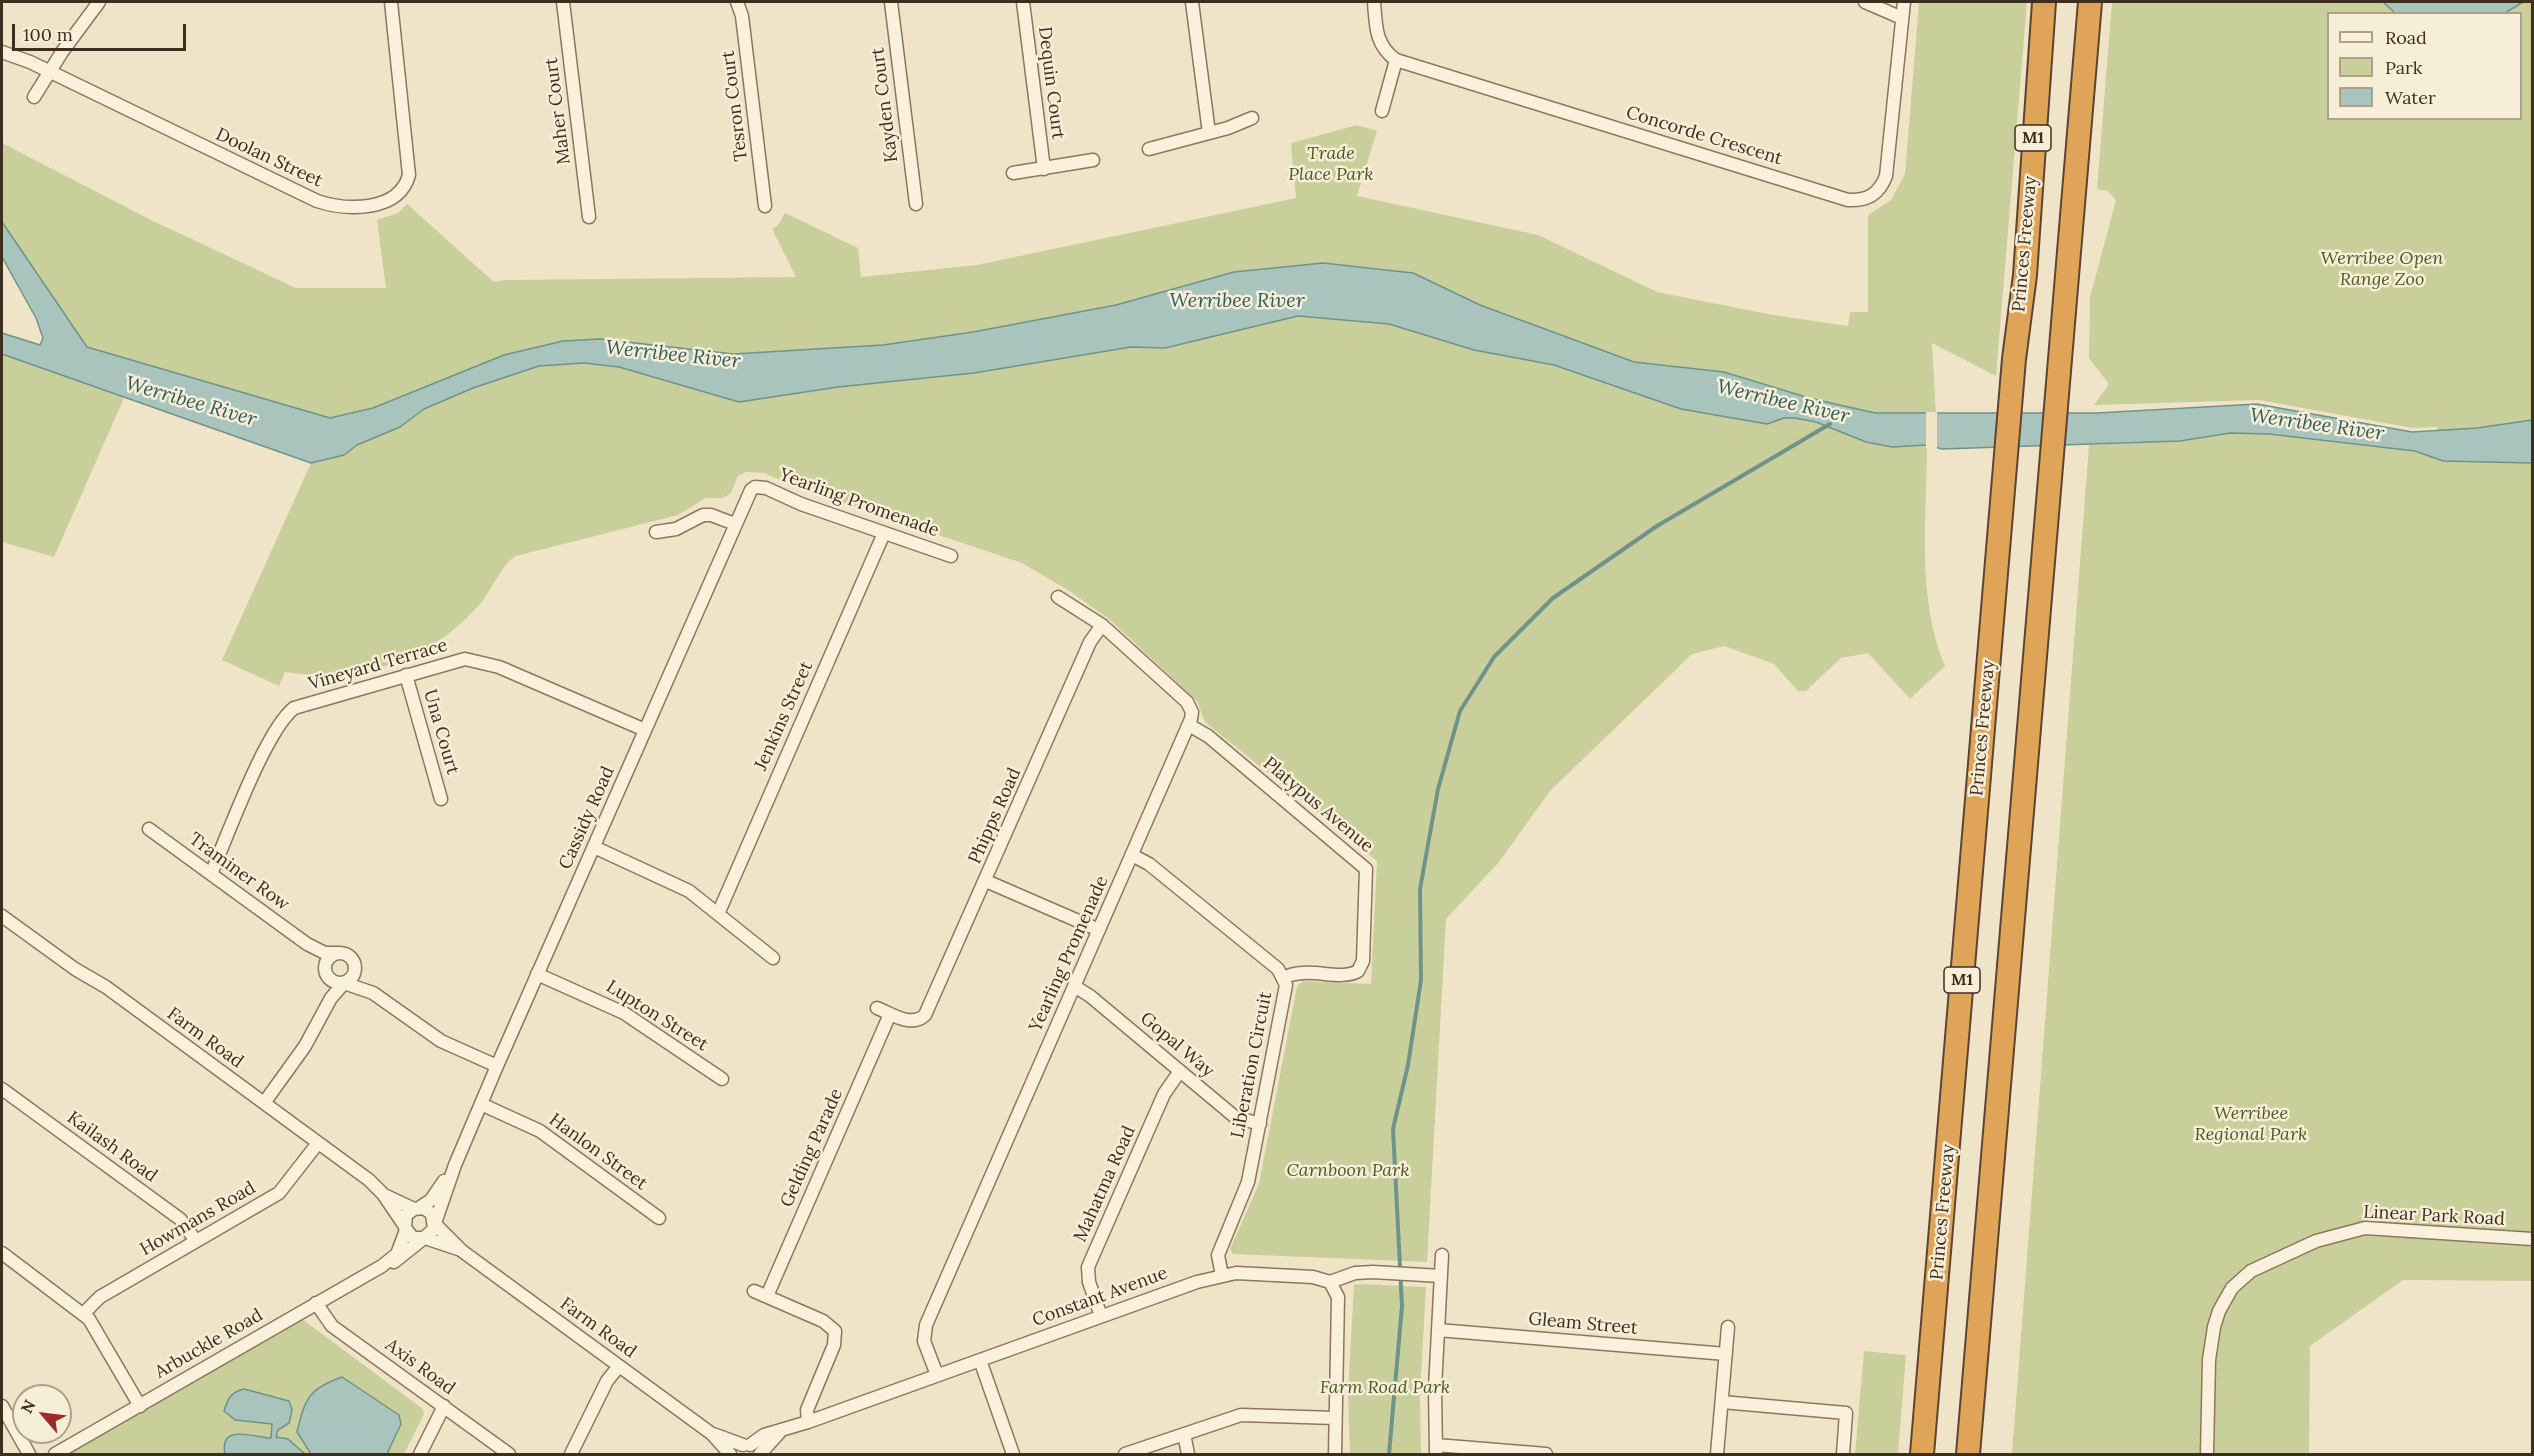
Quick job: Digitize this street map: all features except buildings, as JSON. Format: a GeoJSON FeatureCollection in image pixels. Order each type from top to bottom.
{"type":"FeatureCollection","features":[{"type":"Feature","properties":{"kind":"highway","name":"Princes Freeway"},"geometry":{"type":"LineString","coordinates":[[1922,1455],[2014,359],[2025,275],[2044,2]]}},
{"type":"Feature","properties":{"kind":"highway","name":"M1"},"geometry":{"type":"LineString","coordinates":[[1968,1455],[2090,2]]}},
{"type":"Feature","properties":{"kind":"street"},"geometry":{"type":"LineString","coordinates":[[34,97],[99,2]]}},
{"type":"Feature","properties":{"kind":"street","name":"Doolan Street"},"geometry":{"type":"LineString","coordinates":[[2,52],[50,72],[317,201],[338,206],[379,204],[400,192],[408,181],[410,166],[391,2]]}},
{"type":"Feature","properties":{"kind":"street","name":"Maher Court"},"geometry":{"type":"LineString","coordinates":[[563,2],[589,217]]}},
{"type":"Feature","properties":{"kind":"street","name":"Tesron Court"},"geometry":{"type":"LineString","coordinates":[[737,2],[742,16],[765,206]]}},
{"type":"Feature","properties":{"kind":"street","name":"Kayden Court"},"geometry":{"type":"LineString","coordinates":[[891,2],[916,204]]}},
{"type":"Feature","properties":{"kind":"street","name":"Dequin Court"},"geometry":{"type":"LineString","coordinates":[[1023,2],[1044,169]]}},
{"type":"Feature","properties":{"kind":"street"},"geometry":{"type":"LineString","coordinates":[[1192,2],[1209,133]]}},
{"type":"Feature","properties":{"kind":"street"},"geometry":{"type":"LineString","coordinates":[[1374,2],[1378,41],[1385,52],[1396,60],[1382,111]]}},
{"type":"Feature","properties":{"kind":"street"},"geometry":{"type":"LineString","coordinates":[[1865,2],[1902,18]]}},
{"type":"Feature","properties":{"kind":"street","name":"Concorde Crescent"},"geometry":{"type":"LineString","coordinates":[[1396,60],[1848,200],[1859,201],[1870,197],[1881,188],[1886,176],[1904,2]]}},
{"type":"Feature","properties":{"kind":"street"},"geometry":{"type":"LineString","coordinates":[[1149,149],[1209,133],[1252,118]]}},
{"type":"Feature","properties":{"kind":"street","name":"Dequin Court"},"geometry":{"type":"LineString","coordinates":[[1013,173],[1094,160]]}},
{"type":"Feature","properties":{"kind":"street","name":"Cassidy Road"},"geometry":{"type":"LineString","coordinates":[[435,1223],[455,1165],[537,974],[735,524],[748,495],[755,487]]}},
{"type":"Feature","properties":{"kind":"street","name":"Yearling Promenade"},"geometry":{"type":"LineString","coordinates":[[755,487],[766,488],[951,556]]}},
{"type":"Feature","properties":{"kind":"street"},"geometry":{"type":"LineString","coordinates":[[656,532],[676,530],[703,515],[711,515],[735,524]]}},
{"type":"Feature","properties":{"kind":"street","name":"Jenkins Street"},"geometry":{"type":"LineString","coordinates":[[718,914],[884,533]]}},
{"type":"Feature","properties":{"kind":"street"},"geometry":{"type":"LineString","coordinates":[[1058,597],[1102,625],[1187,702],[1192,712],[1189,725]]}},
{"type":"Feature","properties":{"kind":"street","name":"Phipps Road"},"geometry":{"type":"LineString","coordinates":[[890,1014],[912,1022],[919,1021],[929,1008],[1090,642],[1102,625]]}},
{"type":"Feature","properties":{"kind":"street","name":"Vineyard Terrace"},"geometry":{"type":"LineString","coordinates":[[211,874],[271,739],[285,716],[294,708],[465,659],[480,661],[645,730]]}},
{"type":"Feature","properties":{"kind":"street","name":"Una Court"},"geometry":{"type":"LineString","coordinates":[[406,675],[441,799]]}},
{"type":"Feature","properties":{"kind":"street","name":"Yearling Promenade"},"geometry":{"type":"LineString","coordinates":[[937,1375],[924,1341],[926,1324],[1189,725]]}},
{"type":"Feature","properties":{"kind":"street","name":"Platypus Avenue"},"geometry":{"type":"LineString","coordinates":[[1189,725],[1208,736],[1366,869],[1363,961],[1358,971],[1349,974],[1303,971],[1283,978]]}},
{"type":"Feature","properties":{"kind":"street","name":"Traminer Row"},"geometry":{"type":"LineString","coordinates":[[149,829],[307,944],[325,952],[338,953]]}},
{"type":"Feature","properties":{"kind":"street"},"geometry":{"type":"LineString","coordinates":[[594,847],[689,891],[773,958]]}},
{"type":"Feature","properties":{"kind":"street","name":"Liberation Circuit"},"geometry":{"type":"LineString","coordinates":[[1132,855],[1149,864],[1278,969],[1283,978],[1285,994],[1248,1182],[1218,1255],[1222,1276]]}},
{"type":"Feature","properties":{"kind":"street"},"geometry":{"type":"LineString","coordinates":[[986,881],[1099,930]]}},
{"type":"Feature","properties":{"kind":"street","name":"Farm Road"},"geometry":{"type":"LineString","coordinates":[[2,916],[75,969],[106,987],[369,1180],[383,1194],[405,1228]]}},
{"type":"Feature","properties":{"kind":"street","name":"Traminer Row"},"geometry":{"type":"LineString","coordinates":[[307,944],[326,972]]}},
{"type":"Feature","properties":{"kind":"street"},"geometry":{"type":"LineString","coordinates":[[323,1010],[328,959],[338,953],[349,955],[373,993]]}},
{"type":"Feature","properties":{"kind":"street"},"geometry":{"type":"LineString","coordinates":[[264,1103],[305,1046],[323,1010],[344,983],[353,977],[356,966]]}},
{"type":"Feature","properties":{"kind":"street"},"geometry":{"type":"LineString","coordinates":[[326,972],[334,982],[373,993],[441,1041],[497,1066]]}},
{"type":"Feature","properties":{"kind":"street","name":"Lupton Street"},"geometry":{"type":"LineString","coordinates":[[537,974],[616,1008],[722,1079]]}},
{"type":"Feature","properties":{"kind":"street","name":"Gopal Way"},"geometry":{"type":"LineString","coordinates":[[1074,986],[1090,996],[1235,1117],[1260,1124]]}},
{"type":"Feature","properties":{"kind":"street"},"geometry":{"type":"LineString","coordinates":[[877,1008],[890,1014]]}},
{"type":"Feature","properties":{"kind":"street","name":"Gelding Parade"},"geometry":{"type":"LineString","coordinates":[[767,1296],[890,1014]]}},
{"type":"Feature","properties":{"kind":"street","name":"Mahatma Road"},"geometry":{"type":"LineString","coordinates":[[1101,1316],[1089,1282],[1088,1267],[1164,1094],[1180,1071]]}},
{"type":"Feature","properties":{"kind":"street","name":"Kailash Road"},"geometry":{"type":"LineString","coordinates":[[2,1089],[180,1219],[196,1241]]}},
{"type":"Feature","properties":{"kind":"street","name":"Hanlon Street"},"geometry":{"type":"LineString","coordinates":[[481,1104],[540,1131],[659,1218]]}},
{"type":"Feature","properties":{"kind":"street","name":"Howmans Road"},"geometry":{"type":"LineString","coordinates":[[84,1313],[100,1298],[279,1194],[318,1143]]}},
{"type":"Feature","properties":{"kind":"street","name":"Cassidy Road"},"geometry":{"type":"LineString","coordinates":[[417,1208],[433,1198],[455,1165]]}},
{"type":"Feature","properties":{"kind":"street","name":"Farm Road"},"geometry":{"type":"LineString","coordinates":[[383,1194],[417,1208]]}},
{"type":"Feature","properties":{"kind":"street"},"geometry":{"type":"LineString","coordinates":[[417,1208],[432,1214],[435,1223],[432,1232],[425,1238],[413,1238],[405,1228],[406,1215],[417,1208]]}},
{"type":"Feature","properties":{"kind":"street","name":"Farm Road"},"geometry":{"type":"LineString","coordinates":[[435,1223],[462,1251],[712,1434],[746,1452]]}},
{"type":"Feature","properties":{"kind":"street","name":"Arbuckle Road"},"geometry":{"type":"LineString","coordinates":[[55,1455],[382,1266],[397,1254],[405,1228]]}},
{"type":"Feature","properties":{"kind":"street","name":"Linear Park Road"},"geometry":{"type":"LineString","coordinates":[[2207,1455],[2209,1360],[2214,1327],[2219,1311],[2232,1288],[2251,1271],[2307,1244],[2365,1228],[2532,1239]]}},
{"type":"Feature","properties":{"kind":"street","name":"Farm Road"},"geometry":{"type":"LineString","coordinates":[[425,1238],[462,1251]]}},
{"type":"Feature","properties":{"kind":"street","name":"Arbuckle Road"},"geometry":{"type":"LineString","coordinates":[[382,1266],[395,1262],[425,1238]]}},
{"type":"Feature","properties":{"kind":"street"},"geometry":{"type":"LineString","coordinates":[[2,1253],[84,1313],[94,1326],[140,1406]]}},
{"type":"Feature","properties":{"kind":"street"},"geometry":{"type":"LineString","coordinates":[[1442,1255],[1436,1450],[1546,1455]]}},
{"type":"Feature","properties":{"kind":"street","name":"Constant Avenue"},"geometry":{"type":"LineString","coordinates":[[746,1452],[782,1430],[1197,1282],[1236,1273],[1313,1277],[1330,1282]]}},
{"type":"Feature","properties":{"kind":"street"},"geometry":{"type":"LineString","coordinates":[[1335,1455],[1338,1297],[1330,1282],[1354,1273],[1441,1276]]}},
{"type":"Feature","properties":{"kind":"street"},"geometry":{"type":"LineString","coordinates":[[754,1291],[822,1321],[835,1331],[834,1345],[807,1410],[808,1422]]}},
{"type":"Feature","properties":{"kind":"street","name":"Axis Road"},"geometry":{"type":"LineString","coordinates":[[316,1303],[332,1326],[509,1455]]}},
{"type":"Feature","properties":{"kind":"street"},"geometry":{"type":"LineString","coordinates":[[1718,1455],[1728,1327]]}},
{"type":"Feature","properties":{"kind":"street","name":"Gleam Street"},"geometry":{"type":"LineString","coordinates":[[1438,1330],[1725,1354]]}},
{"type":"Feature","properties":{"kind":"street"},"geometry":{"type":"LineString","coordinates":[[980,1359],[1013,1455]]}},
{"type":"Feature","properties":{"kind":"street"},"geometry":{"type":"LineString","coordinates":[[571,1455],[608,1381],[619,1366]]}},
{"type":"Feature","properties":{"kind":"street"},"geometry":{"type":"LineString","coordinates":[[1722,1402],[1846,1413],[1843,1455]]}},
{"type":"Feature","properties":{"kind":"street"},"geometry":{"type":"LineString","coordinates":[[420,1455],[444,1406]]}},
{"type":"Feature","properties":{"kind":"street"},"geometry":{"type":"LineString","coordinates":[[3,1413],[29,1455]]}},
{"type":"Feature","properties":{"kind":"street"},"geometry":{"type":"LineString","coordinates":[[1125,1455],[1241,1415],[1335,1418]]}},
{"type":"Feature","properties":{"kind":"street"},"geometry":{"type":"LineString","coordinates":[[1184,1434],[1188,1455]]}},
{"type":"Feature","properties":{"kind":"green space","name":"Trade Place Park"},"geometry":{"type":"Polygon","coordinates":[[[1919,2],[2027,2],[1996,376],[1932,343],[1936,415],[1875,413],[1809,398],[1724,372],[1634,362],[1480,305],[1413,273],[1323,263],[1234,272],[1116,305],[973,332],[883,345],[733,354],[600,339],[563,341],[504,355],[373,408],[330,418],[87,347],[2,222],[2,143],[149,219],[296,288],[386,288],[377,220],[398,213],[407,204],[494,282],[504,280],[796,277],[772,229],[778,225],[785,213],[858,248],[861,277],[977,265],[1296,198],[1291,143],[1357,125],[1377,131],[1357,196],[1538,235],[1657,292],[1773,315],[1848,326],[1850,312],[1868,312],[1868,215],[1891,200],[1905,174],[1919,2]]]}},
{"type":"Feature","properties":{"kind":"green space"},"geometry":{"type":"Polygon","coordinates":[[[2112,2],[2532,2],[2532,1281],[2403,1280],[2310,1346],[2309,1454],[2012,1454],[2089,445],[2180,441],[2230,433],[2269,434],[2415,451],[2443,460],[2437,427],[2412,428],[2259,400],[2094,405],[2109,384],[2089,358],[2090,297],[2116,200],[2108,191],[2097,189],[2112,2]]]}},
{"type":"Feature","properties":{"kind":"green space","name":"Carnboon Park"},"geometry":{"type":"Polygon","coordinates":[[[1298,316],[1389,324],[1474,350],[1554,365],[1681,409],[1767,424],[1784,418],[1795,418],[1816,422],[1866,442],[1927,445],[1925,557],[1927,585],[1936,640],[1945,666],[1910,699],[1868,653],[1841,658],[1806,691],[1798,691],[1774,664],[1724,646],[1692,654],[1550,791],[1499,862],[1446,919],[1427,1262],[1233,1254],[1230,1249],[1259,1184],[1297,986],[1303,981],[1371,984],[1377,861],[1205,722],[1197,701],[1109,619],[1068,590],[1022,563],[798,488],[764,473],[746,472],[738,476],[731,493],[723,498],[706,498],[678,515],[516,556],[505,566],[485,598],[461,624],[416,654],[392,664],[366,671],[340,674],[313,675],[285,672],[279,686],[222,660],[311,463],[344,455],[357,445],[400,427],[424,409],[473,388],[539,366],[584,363],[619,367],[739,402],[838,387],[974,373],[1131,347],[1165,348],[1298,316]]]}},
{"type":"Feature","properties":{"kind":"green space"},"geometry":{"type":"Polygon","coordinates":[[[2,354],[124,398],[54,557],[2,542],[2,354]]]}},
{"type":"Feature","properties":{"kind":"green space","name":"Farm Road Park"},"geometry":{"type":"Polygon","coordinates":[[[1354,1285],[1426,1287],[1420,1394],[1421,1454],[1350,1454],[1348,1393],[1354,1285]]]}},
{"type":"Feature","properties":{"kind":"green space"},"geometry":{"type":"Polygon","coordinates":[[[302,1319],[423,1409],[424,1414],[404,1454],[68,1454],[302,1319]]]}},
{"type":"Feature","properties":{"kind":"green space"},"geometry":{"type":"Polygon","coordinates":[[[1864,1351],[1906,1355],[1898,1454],[1855,1454],[1864,1351]]]}},
{"type":"Feature","properties":{"kind":"water"},"geometry":{"type":"Polygon","coordinates":[[[2383,2],[2523,2],[2507,12],[2394,12],[2383,2]]]}},
{"type":"Feature","properties":{"kind":"water","name":"Werribee River"},"geometry":{"type":"Polygon","coordinates":[[[2,222],[87,347],[330,418],[373,408],[504,355],[563,341],[600,339],[733,354],[883,345],[973,332],[1116,305],[1234,272],[1323,263],[1413,273],[1480,305],[1634,362],[1724,372],[1809,398],[1875,413],[2097,413],[2257,404],[2412,432],[2477,428],[2532,420],[2532,463],[2443,461],[2415,451],[2269,434],[2230,433],[2180,441],[1942,449],[1927,445],[1892,447],[1866,442],[1816,422],[1795,418],[1784,418],[1767,424],[1681,409],[1554,365],[1474,350],[1389,324],[1298,316],[1165,348],[1131,347],[974,373],[838,387],[739,402],[619,367],[584,363],[539,366],[473,388],[424,409],[400,427],[357,445],[344,455],[311,463],[2,354],[2,333],[40,345],[43,338],[36,318],[2,257],[2,222]]]}},
{"type":"Feature","properties":{"kind":"water"},"geometry":{"type":"Polygon","coordinates":[[[342,1377],[399,1415],[401,1424],[387,1454],[311,1454],[297,1432],[310,1397],[322,1386],[342,1377]]]}},
{"type":"Feature","properties":{"kind":"water"},"geometry":{"type":"Polygon","coordinates":[[[244,1389],[289,1401],[292,1410],[289,1423],[278,1430],[276,1437],[288,1439],[305,1454],[225,1454],[227,1438],[232,1435],[247,1434],[271,1438],[272,1424],[235,1420],[224,1411],[231,1396],[244,1389]]]}},
{"type":"Feature","properties":{"kind":"pier"},"geometry":{"type":"Polygon","coordinates":[[[1926,412],[1937,412],[1937,451],[1926,448],[1926,412]]]}},
{"type":"Feature","properties":{"kind":"waterway"},"geometry":{"type":"LineString","coordinates":[[1389,1454],[1402,1306],[1393,1129],[1408,1065],[1421,980],[1420,889],[1438,789],[1460,711],[1494,657],[1553,598],[1657,526],[1830,424]]}},
{"type":"Feature","properties":{"kind":"park label","name":"Werribee Open Range Zoo"},"geometry":{"type":"Point","coordinates":[2382,269]}},
{"type":"Feature","properties":{"kind":"park label","name":"Werribee Regional Park"},"geometry":{"type":"Point","coordinates":[2251,1124]}}]}
